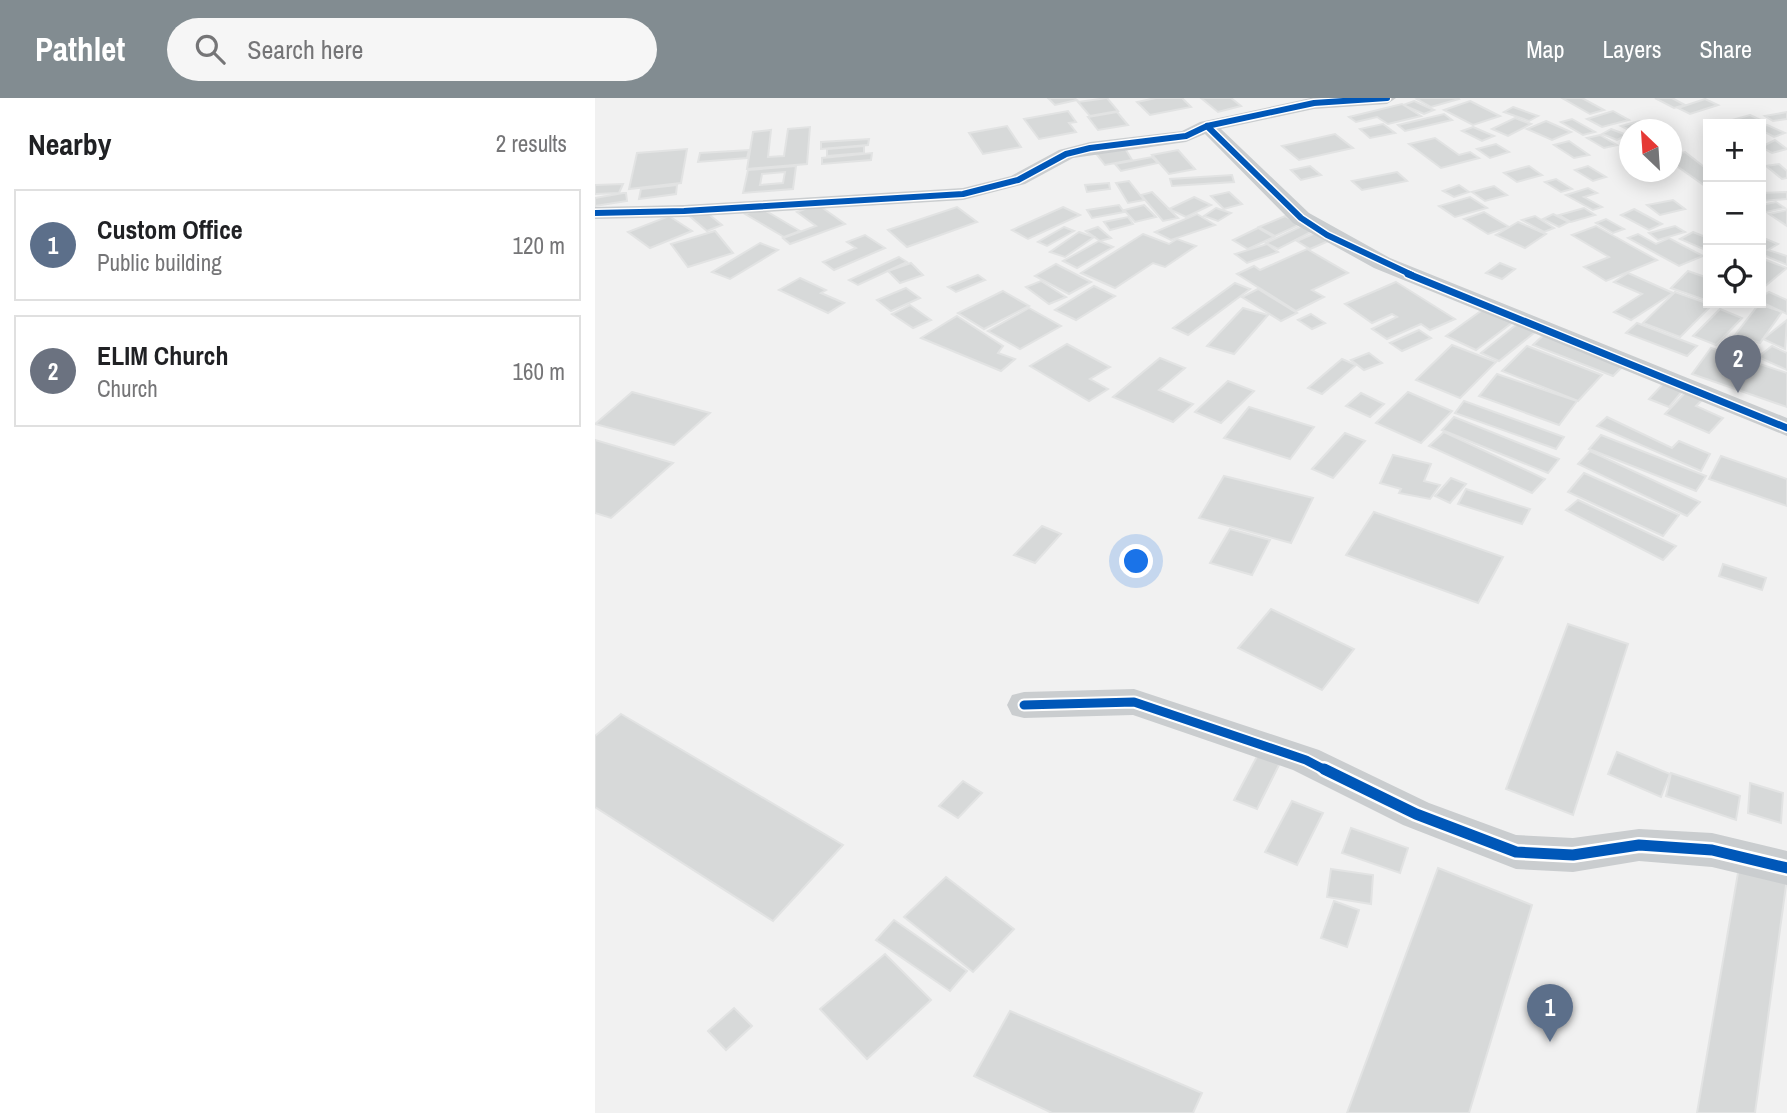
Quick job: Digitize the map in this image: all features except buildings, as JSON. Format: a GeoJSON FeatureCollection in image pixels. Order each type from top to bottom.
{"type":"FeatureCollection","features":[{"type":"Feature","properties":{"kind":"street"},"geometry":{"type":"LineString","coordinates":[[595,213],[684,211],[964,194],[1018,180],[1066,154],[1090,148],[1186,136],[1207,125],[1314,103],[1387,98]]}},
{"type":"Feature","properties":{"kind":"street"},"geometry":{"type":"LineString","coordinates":[[1207,125],[1301,218],[1327,235],[1382,263],[1787,428]]}},
{"type":"Feature","properties":{"kind":"street"},"geometry":{"type":"LineString","coordinates":[[1024,705],[1134,702],[1306,760],[1416,814],[1516,852],[1573,855],[1651,846],[1712,850],[1787,867]]}},
{"type":"Feature","properties":{"kind":"cycle path"},"geometry":{"type":"LineString","coordinates":[[595,213],[684,211],[963,194],[1018,180],[1066,154],[1090,148],[1186,136],[1207,126],[1314,103],[1387,98]]}},
{"type":"Feature","properties":{"kind":"cycle path"},"geometry":{"type":"LineString","coordinates":[[1207,126],[1301,218],[1327,235],[1382,263],[1787,428]]}},
{"type":"Feature","properties":{"kind":"cycle path"},"geometry":{"type":"LineString","coordinates":[[1024,705],[1134,702],[1306,760],[1416,814],[1516,852],[1573,855],[1639,845],[1712,850],[1787,868]]}},
{"type":"Feature","properties":{"kind":"place","name":"ELIM Church"},"geometry":{"type":"Point","coordinates":[1738,393]}},
{"type":"Feature","properties":{"kind":"place","name":"Custom Office"},"geometry":{"type":"Point","coordinates":[1550,1042]}}]}
